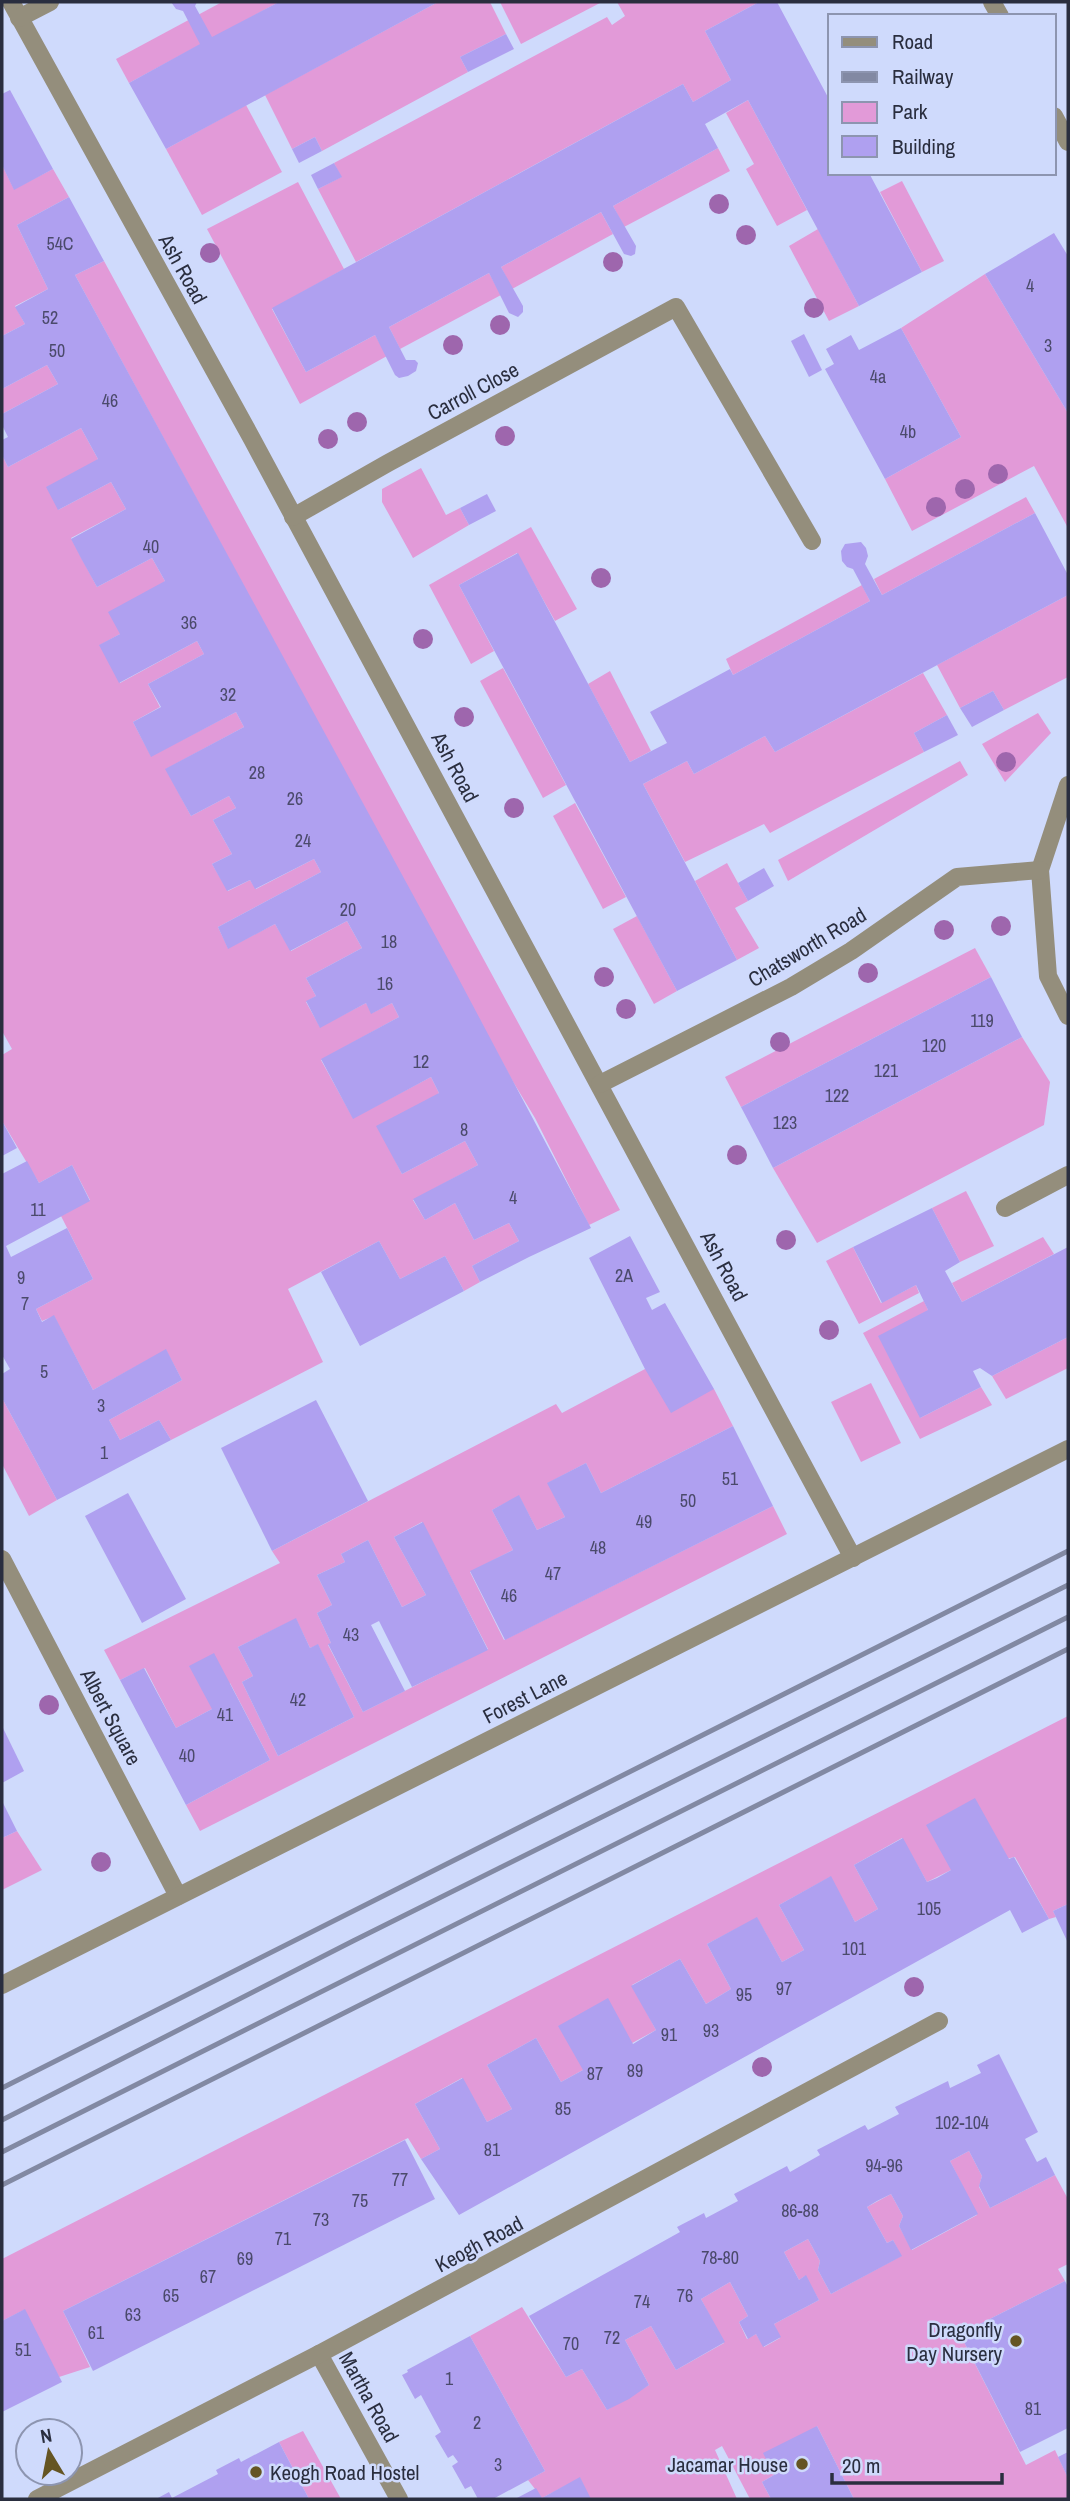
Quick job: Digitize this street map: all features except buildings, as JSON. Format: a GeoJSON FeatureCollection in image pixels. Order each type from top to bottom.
{"type":"FeatureCollection","features":[{"type":"Feature","properties":{"kind":"street"},"geometry":{"type":"LineString","coordinates":[[15,10],[50,2]]}},
{"type":"Feature","properties":{"kind":"street","name":"Ash Road"},"geometry":{"type":"LineString","coordinates":[[15,10],[252,439],[853,1558]]}},
{"type":"Feature","properties":{"kind":"street"},"geometry":{"type":"LineString","coordinates":[[1056,121],[1068,142]]}},
{"type":"Feature","properties":{"kind":"street","name":"Carroll Close"},"geometry":{"type":"LineString","coordinates":[[293,517],[676,307],[812,541]]}},
{"type":"Feature","properties":{"kind":"street"},"geometry":{"type":"LineString","coordinates":[[1068,785],[1040,870],[1048,976],[1068,1016]]}},
{"type":"Feature","properties":{"kind":"street","name":"Chatsworth Road"},"geometry":{"type":"LineString","coordinates":[[600,1084],[803,980],[851,951],[957,877],[1040,870]]}},
{"type":"Feature","properties":{"kind":"street"},"geometry":{"type":"LineString","coordinates":[[1005,1208],[1068,1175]]}},
{"type":"Feature","properties":{"kind":"street","name":"Forest Lane"},"geometry":{"type":"LineString","coordinates":[[2,1985],[1068,1448]]}},
{"type":"Feature","properties":{"kind":"street","name":"Albert Square"},"geometry":{"type":"LineString","coordinates":[[2,1559],[7,1582],[178,1896]]}},
{"type":"Feature","properties":{"kind":"street","name":"Keogh Road"},"geometry":{"type":"LineString","coordinates":[[37,2499],[319,2354],[939,2021]]}},
{"type":"Feature","properties":{"kind":"street","name":"Martha Road"},"geometry":{"type":"LineString","coordinates":[[319,2354],[398,2499]]}},
{"type":"Feature","properties":{"kind":"green space"},"geometry":{"type":"Polygon","coordinates":[[[222,2],[279,2],[129,83],[116,59],[222,2]]]}},
{"type":"Feature","properties":{"kind":"green space"},"geometry":{"type":"Polygon","coordinates":[[[438,2],[490,2],[506,34],[460,57],[468,72],[322,151],[315,137],[292,149],[265,95],[438,2]]]}},
{"type":"Feature","properties":{"kind":"green space"},"geometry":{"type":"Polygon","coordinates":[[[500,2],[599,2],[600,3],[521,44],[500,2]]]}},
{"type":"Feature","properties":{"kind":"green space"},"geometry":{"type":"Polygon","coordinates":[[[617,2],[759,2],[705,31],[731,80],[693,102],[683,84],[356,262],[318,189],[341,177],[334,163],[607,17],[612,25],[625,16],[617,2]]]}},
{"type":"Feature","properties":{"kind":"green space"},"geometry":{"type":"Polygon","coordinates":[[[748,100],[807,210],[777,226],[746,169],[754,164],[726,113],[748,100]]]}},
{"type":"Feature","properties":{"kind":"green space"},"geometry":{"type":"Polygon","coordinates":[[[246,105],[282,172],[202,215],[166,149],[246,105]]]}},
{"type":"Feature","properties":{"kind":"green space"},"geometry":{"type":"Polygon","coordinates":[[[718,148],[730,171],[624,227],[613,206],[718,148]]]}},
{"type":"Feature","properties":{"kind":"green space"},"geometry":{"type":"Polygon","coordinates":[[[2,165],[14,189],[53,169],[69,197],[17,225],[48,289],[15,306],[25,324],[2,336],[2,165]]]}},
{"type":"Feature","properties":{"kind":"green space"},"geometry":{"type":"Polygon","coordinates":[[[902,181],[944,261],[922,272],[880,192],[902,181]]]}},
{"type":"Feature","properties":{"kind":"green space"},"geometry":{"type":"Polygon","coordinates":[[[298,182],[344,269],[272,309],[306,372],[375,335],[387,356],[300,404],[207,229],[298,182]]]}},
{"type":"Feature","properties":{"kind":"green space"},"geometry":{"type":"Polygon","coordinates":[[[601,212],[613,234],[512,289],[501,267],[601,212]]]}},
{"type":"Feature","properties":{"kind":"green space"},"geometry":{"type":"Polygon","coordinates":[[[818,229],[859,306],[829,321],[789,246],[818,229]]]}},
{"type":"Feature","properties":{"kind":"green space"},"geometry":{"type":"Polygon","coordinates":[[[104,261],[620,1210],[589,1225],[535,1118],[75,275],[104,261]]]}},
{"type":"Feature","properties":{"kind":"green space"},"geometry":{"type":"Polygon","coordinates":[[[489,273],[501,295],[400,349],[389,327],[489,273]]]}},
{"type":"Feature","properties":{"kind":"green space"},"geometry":{"type":"Polygon","coordinates":[[[985,274],[1068,413],[1068,528],[1034,466],[912,531],[885,479],[961,437],[901,328],[985,274]]]}},
{"type":"Feature","properties":{"kind":"green space"},"geometry":{"type":"Polygon","coordinates":[[[47,365],[58,384],[2,414],[2,389],[47,365]]]}},
{"type":"Feature","properties":{"kind":"green space"},"geometry":{"type":"Polygon","coordinates":[[[81,428],[98,459],[58,510],[111,482],[126,509],[71,538],[97,587],[152,558],[165,581],[120,634],[100,645],[120,683],[197,641],[204,654],[148,684],[160,707],[133,722],[151,756],[236,712],[244,727],[166,769],[191,816],[229,796],[236,808],[213,820],[232,854],[212,864],[228,891],[250,880],[256,889],[314,859],[321,872],[218,927],[228,948],[275,924],[291,951],[347,921],[362,948],[306,978],[316,996],[306,1002],[320,1027],[366,1003],[372,1013],[392,1003],[399,1017],[321,1060],[353,1118],[431,1077],[439,1093],[388,1146],[402,1174],[465,1141],[478,1165],[413,1200],[425,1220],[455,1203],[474,1240],[509,1223],[519,1241],[472,1266],[480,1282],[464,1291],[445,1256],[400,1279],[379,1241],[288,1289],[323,1362],[171,1440],[159,1420],[120,1440],[109,1420],[182,1380],[166,1350],[93,1390],[54,1316],[42,1321],[36,1309],[93,1279],[61,1216],[90,1200],[72,1165],[39,1183],[2,1121],[2,1055],[12,1049],[2,1031],[2,455],[8,467],[81,428]]]}},
{"type":"Feature","properties":{"kind":"green space"},"geometry":{"type":"Polygon","coordinates":[[[421,468],[446,515],[460,508],[469,525],[413,558],[382,502],[382,489],[421,468]]]}},
{"type":"Feature","properties":{"kind":"green space"},"geometry":{"type":"Polygon","coordinates":[[[1026,497],[1035,513],[882,595],[874,579],[1026,497]]]}},
{"type":"Feature","properties":{"kind":"green space"},"geometry":{"type":"Polygon","coordinates":[[[531,527],[577,609],[555,621],[517,553],[459,585],[494,651],[471,664],[429,585],[531,527]]]}},
{"type":"Feature","properties":{"kind":"green space"},"geometry":{"type":"Polygon","coordinates":[[[862,585],[870,601],[733,675],[726,659],[862,585]]]}},
{"type":"Feature","properties":{"kind":"green space"},"geometry":{"type":"Polygon","coordinates":[[[1068,595],[1068,677],[1004,710],[993,691],[960,708],[937,665],[1068,595]]]}},
{"type":"Feature","properties":{"kind":"green space"},"geometry":{"type":"Polygon","coordinates":[[[503,668],[566,785],[543,798],[480,681],[503,668]]]}},
{"type":"Feature","properties":{"kind":"green space"},"geometry":{"type":"Polygon","coordinates":[[[610,671],[651,751],[630,762],[588,684],[610,671]]]}},
{"type":"Feature","properties":{"kind":"green space"},"geometry":{"type":"Polygon","coordinates":[[[923,673],[947,715],[914,733],[924,752],[770,833],[764,824],[685,862],[643,784],[687,761],[694,774],[765,736],[775,752],[923,673]]]}},
{"type":"Feature","properties":{"kind":"green space"},"geometry":{"type":"Polygon","coordinates":[[[1038,713],[1051,733],[1005,782],[982,744],[1038,713]]]}},
{"type":"Feature","properties":{"kind":"green space"},"geometry":{"type":"Polygon","coordinates":[[[960,761],[968,775],[788,881],[778,860],[960,761]]]}},
{"type":"Feature","properties":{"kind":"green space"},"geometry":{"type":"Polygon","coordinates":[[[575,803],[626,897],[603,909],[553,816],[575,803]]]}},
{"type":"Feature","properties":{"kind":"green space"},"geometry":{"type":"Polygon","coordinates":[[[727,863],[748,901],[735,908],[759,948],[737,960],[695,881],[727,863]]]}},
{"type":"Feature","properties":{"kind":"green space"},"geometry":{"type":"Polygon","coordinates":[[[637,916],[677,991],[654,1004],[613,929],[637,916]]]}},
{"type":"Feature","properties":{"kind":"green space"},"geometry":{"type":"Polygon","coordinates":[[[975,948],[991,977],[741,1107],[725,1077],[975,948]]]}},
{"type":"Feature","properties":{"kind":"green space"},"geometry":{"type":"Polygon","coordinates":[[[1022,1037],[1050,1082],[1044,1125],[817,1243],[773,1168],[1022,1037]]]}},
{"type":"Feature","properties":{"kind":"green space"},"geometry":{"type":"Polygon","coordinates":[[[966,1191],[994,1246],[960,1262],[932,1208],[966,1191]]]}},
{"type":"Feature","properties":{"kind":"green space"},"geometry":{"type":"Polygon","coordinates":[[[1043,1237],[1054,1254],[962,1302],[952,1283],[1043,1237]]]}},
{"type":"Feature","properties":{"kind":"green space"},"geometry":{"type":"Polygon","coordinates":[[[853,1247],[881,1303],[916,1285],[919,1293],[859,1324],[826,1261],[853,1247]]]}},
{"type":"Feature","properties":{"kind":"green space"},"geometry":{"type":"Polygon","coordinates":[[[924,1301],[928,1310],[920,1418],[981,1387],[992,1405],[920,1439],[863,1333],[924,1301]]]}},
{"type":"Feature","properties":{"kind":"green space"},"geometry":{"type":"Polygon","coordinates":[[[1068,1337],[1068,1368],[1006,1399],[992,1376],[1068,1337]]]}},
{"type":"Feature","properties":{"kind":"green space"},"geometry":{"type":"Polygon","coordinates":[[[645,1369],[714,1389],[733,1426],[601,1493],[586,1463],[548,1483],[565,1517],[537,1530],[519,1496],[492,1510],[513,1550],[470,1572],[504,1640],[773,1506],[787,1534],[200,1831],[186,1805],[270,1760],[230,1683],[212,1709],[176,1728],[145,1668],[120,1680],[104,1650],[280,1563],[272,1551],[556,1404],[562,1413],[645,1369]],[[422,1522],[394,1537],[426,1595],[402,1607],[368,1540],[341,1554],[345,1562],[317,1575],[332,1605],[317,1613],[331,1643],[328,1645],[363,1712],[488,1649],[422,1522]],[[296,1619],[238,1647],[253,1676],[242,1682],[278,1756],[354,1717],[318,1645],[310,1648],[296,1619]]]}},
{"type":"Feature","properties":{"kind":"green space"},"geometry":{"type":"Polygon","coordinates":[[[871,1383],[901,1443],[861,1462],[831,1402],[871,1383]]]}},
{"type":"Feature","properties":{"kind":"green space"},"geometry":{"type":"Polygon","coordinates":[[[2,1398],[57,1500],[29,1516],[2,1464],[2,1398]]]}},
{"type":"Feature","properties":{"kind":"green space"},"geometry":{"type":"Polygon","coordinates":[[[1068,1716],[1068,1904],[1053,1911],[1056,1917],[1049,1919],[1015,1857],[951,1870],[927,1882],[902,1838],[854,1865],[878,1909],[855,1922],[830,1877],[779,1905],[804,1950],[782,1962],[757,1918],[707,1944],[731,1989],[706,2004],[680,1959],[632,1985],[656,2030],[561,2082],[536,2038],[487,2065],[512,2109],[487,2122],[462,2078],[415,2104],[440,2149],[421,2159],[408,2138],[63,2311],[90,2367],[59,2377],[24,2310],[2,2321],[2,2259],[1068,1716]]]}},
{"type":"Feature","properties":{"kind":"green space"},"geometry":{"type":"Polygon","coordinates":[[[17,1831],[42,1870],[2,1890],[2,1838],[17,1831]]]}},
{"type":"Feature","properties":{"kind":"green space"},"geometry":{"type":"Polygon","coordinates":[[[969,2151],[982,2176],[979,2187],[990,2208],[1055,2175],[1068,2199],[1068,2264],[1058,2269],[1065,2281],[960,2334],[1026,2465],[1055,2450],[1068,2478],[1068,2499],[854,2499],[817,2426],[774,2475],[762,2482],[771,2499],[750,2499],[722,2446],[715,2450],[737,2499],[590,2499],[580,2478],[542,2498],[528,2480],[545,2471],[470,2336],[522,2307],[566,2377],[582,2369],[607,2410],[649,2385],[625,2340],[651,2326],[676,2370],[724,2343],[701,2299],[730,2282],[748,2316],[739,2322],[747,2339],[756,2334],[764,2347],[780,2338],[774,2324],[819,2300],[805,2276],[799,2280],[784,2252],[808,2239],[820,2261],[818,2270],[831,2294],[901,2256],[893,2240],[887,2243],[867,2207],[891,2194],[903,2216],[899,2226],[912,2250],[977,2215],[950,2161],[969,2151]]]}},
{"type":"Feature","properties":{"kind":"green space"},"geometry":{"type":"Polygon","coordinates":[[[303,2431],[341,2499],[309,2499],[279,2442],[303,2431]]]}},
{"type":"Feature","properties":{"kind":"railway"},"geometry":{"type":"LineString","coordinates":[[2,2088],[1068,1551]]}},
{"type":"Feature","properties":{"kind":"railway"},"geometry":{"type":"LineString","coordinates":[[2,2120],[353,1941],[1068,1585]]}},
{"type":"Feature","properties":{"kind":"railway"},"geometry":{"type":"LineString","coordinates":[[2,2152],[1068,1617]]}},
{"type":"Feature","properties":{"kind":"railway"},"geometry":{"type":"LineString","coordinates":[[2,2185],[1068,1649]]}},
{"type":"Feature","properties":{"kind":"place","name":"Dragonfly Day Nursery"},"geometry":{"type":"Point","coordinates":[1016,2341]}},
{"type":"Feature","properties":{"kind":"place","name":"Jacamar House"},"geometry":{"type":"Point","coordinates":[802,2464]}},
{"type":"Feature","properties":{"kind":"place","name":"Keogh Road Hostel"},"geometry":{"type":"Point","coordinates":[256,2472]}}]}
